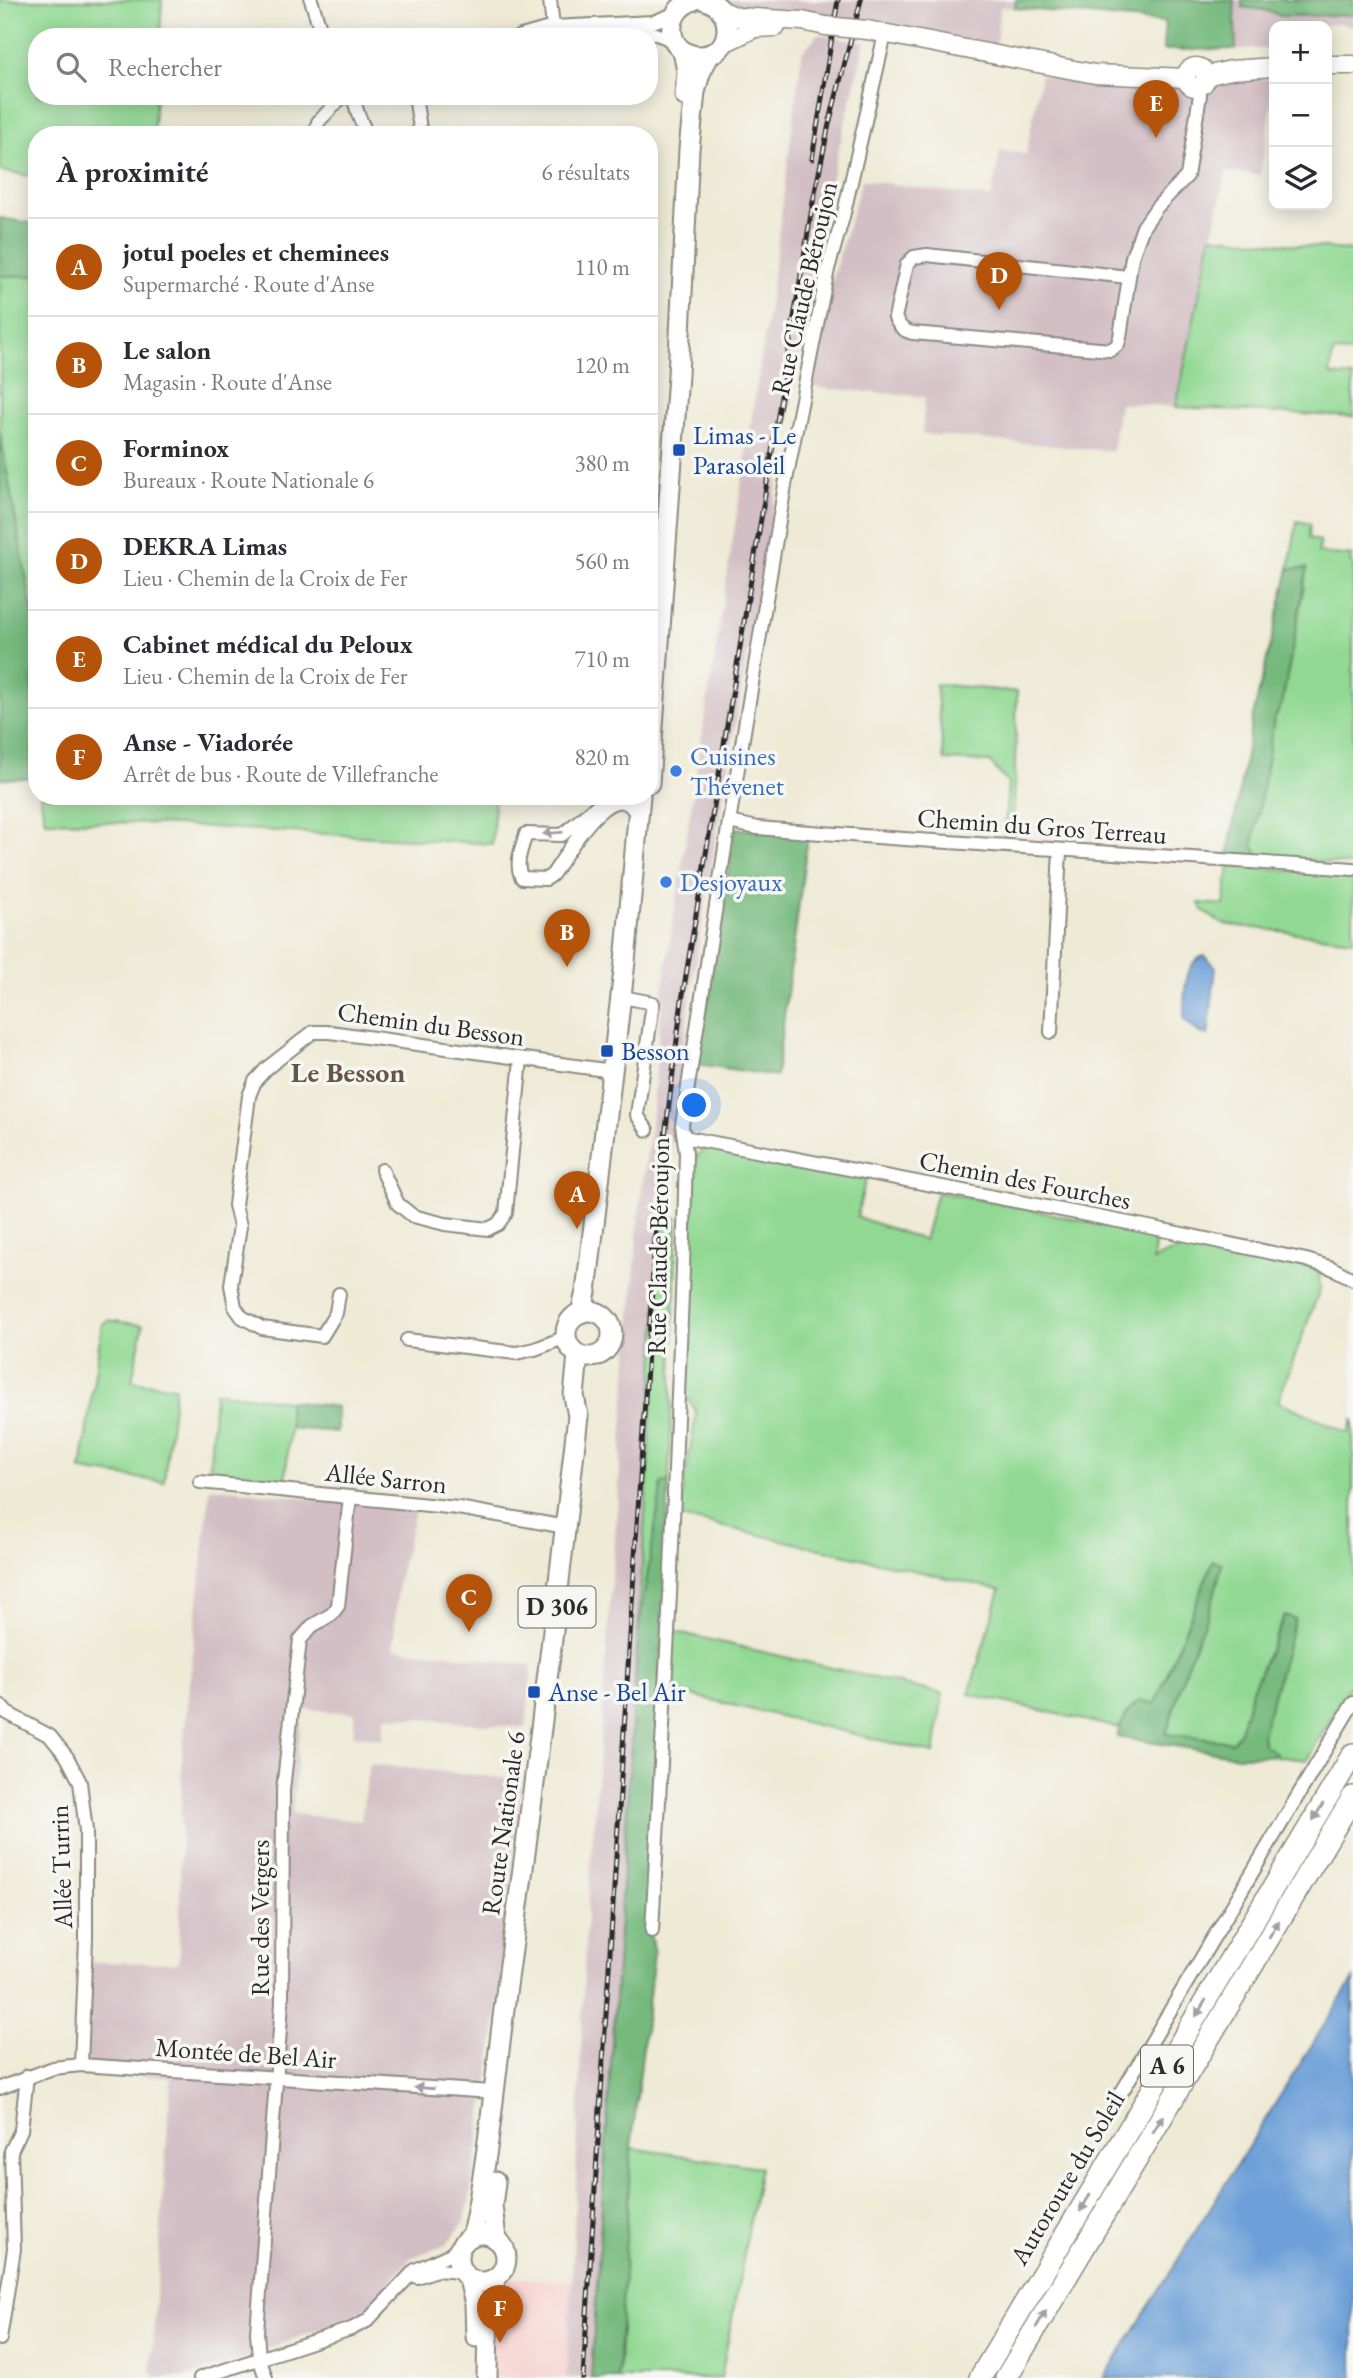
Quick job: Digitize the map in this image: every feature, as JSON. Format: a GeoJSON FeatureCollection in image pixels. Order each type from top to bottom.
{"type":"FeatureCollection","features":[{"type":"Feature","properties":{"kind":"highway","name":"Autoroute du Soleil"},"geometry":{"type":"LineString","coordinates":[[980,2378],[1353,1754]]}},
{"type":"Feature","properties":{"kind":"highway","name":"Autoroute du Soleil"},"geometry":{"type":"LineString","coordinates":[[1006,2378],[1353,1797]]}},
{"type":"Feature","properties":{"kind":"main road"},"geometry":{"type":"LineString","coordinates":[[699,4],[738,17],[802,20],[1095,74],[1197,80],[1231,71],[1269,67]]}},
{"type":"Feature","properties":{"kind":"main road"},"geometry":{"type":"LineString","coordinates":[[658,465],[669,337],[679,148],[687,71],[671,29],[699,4]]}},
{"type":"Feature","properties":{"kind":"main road"},"geometry":{"type":"LineString","coordinates":[[658,656],[678,375],[689,149],[695,92],[700,73],[728,27],[699,4]]}},
{"type":"Feature","properties":{"kind":"main road"},"geometry":{"type":"LineString","coordinates":[[680,47],[701,56],[755,29],[823,25]]}},
{"type":"Feature","properties":{"kind":"main road"},"geometry":{"type":"LineString","coordinates":[[1332,65],[1353,65]]}},
{"type":"Feature","properties":{"kind":"main road"},"geometry":{"type":"LineString","coordinates":[[587,1312],[586,1292],[639,805]]}},
{"type":"Feature","properties":{"kind":"main road"},"geometry":{"type":"LineString","coordinates":[[587,1312],[628,998],[647,805]]}},
{"type":"Feature","properties":{"kind":"main road"},"geometry":{"type":"LineString","coordinates":[[587,1312],[607,1321],[612,1335],[606,1350],[585,1356],[568,1344],[566,1337],[569,1322],[587,1312]]}},
{"type":"Feature","properties":{"kind":"main road","name":"Route Nationale 6"},"geometry":{"type":"LineString","coordinates":[[468,2239],[481,2195],[492,2092],[534,1798],[578,1416],[585,1397],[585,1356]]}},
{"type":"Feature","properties":{"kind":"main road","name":"D 306"},"geometry":{"type":"LineString","coordinates":[[496,2239],[492,2206],[530,1874],[534,1798]]}},
{"type":"Feature","properties":{"kind":"main road"},"geometry":{"type":"LineString","coordinates":[[466,2276],[482,2283],[495,2278],[504,2268],[506,2261],[503,2248],[496,2239],[480,2234],[468,2239],[457,2257],[466,2276],[475,2313],[475,2378]]}},
{"type":"Feature","properties":{"kind":"main road"},"geometry":{"type":"LineString","coordinates":[[486,2378],[488,2319],[495,2278]]}},
{"type":"Feature","properties":{"kind":"street"},"geometry":{"type":"LineString","coordinates":[[311,0],[320,28]]}},
{"type":"Feature","properties":{"kind":"street"},"geometry":{"type":"LineString","coordinates":[[550,0],[553,27]]}},
{"type":"Feature","properties":{"kind":"street"},"geometry":{"type":"LineString","coordinates":[[550,28],[653,22],[699,4]]}},
{"type":"Feature","properties":{"kind":"street"},"geometry":{"type":"LineString","coordinates":[[569,27],[576,28]]}},
{"type":"Feature","properties":{"kind":"street","name":"Rue Claude Béroujon"},"geometry":{"type":"LineString","coordinates":[[652,1931],[684,1269],[686,1153],[682,1125],[785,485],[876,32]]}},
{"type":"Feature","properties":{"kind":"street"},"geometry":{"type":"LineString","coordinates":[[658,33],[680,47]]}},
{"type":"Feature","properties":{"kind":"street"},"geometry":{"type":"LineString","coordinates":[[1128,276],[927,255],[914,257],[907,264],[895,318],[905,332],[1111,350],[1118,344],[1120,337],[1128,276],[1143,227],[1157,207],[1187,176],[1200,95],[1197,80]]}},
{"type":"Feature","properties":{"kind":"street"},"geometry":{"type":"LineString","coordinates":[[317,126],[334,105]]}},
{"type":"Feature","properties":{"kind":"street"},"geometry":{"type":"LineString","coordinates":[[356,105],[363,126]]}},
{"type":"Feature","properties":{"kind":"street"},"geometry":{"type":"LineString","coordinates":[[416,105],[420,126]]}},
{"type":"Feature","properties":{"kind":"street"},"geometry":{"type":"LineString","coordinates":[[597,805],[562,835],[526,834],[518,862],[518,871],[522,878],[546,879],[552,875],[583,828],[610,805]]}},
{"type":"Feature","properties":{"kind":"street"},"geometry":{"type":"LineString","coordinates":[[630,805],[634,808],[638,818]]}},
{"type":"Feature","properties":{"kind":"street","name":"Chemin du Gros Terreau"},"geometry":{"type":"LineString","coordinates":[[729,822],[758,828],[1353,869]]}},
{"type":"Feature","properties":{"kind":"street"},"geometry":{"type":"LineString","coordinates":[[1051,1032],[1060,850]]}},
{"type":"Feature","properties":{"kind":"street"},"geometry":{"type":"LineString","coordinates":[[628,998],[653,1003],[636,1115],[647,1130]]}},
{"type":"Feature","properties":{"kind":"street","name":"Chemin du Besson"},"geometry":{"type":"LineString","coordinates":[[340,1294],[336,1313],[322,1336],[262,1328],[242,1317],[234,1307],[232,1285],[240,1226],[235,1205],[249,1096],[255,1081],[267,1068],[313,1032],[330,1032],[612,1071]]}},
{"type":"Feature","properties":{"kind":"street"},"geometry":{"type":"LineString","coordinates":[[382,1170],[398,1204],[413,1216],[446,1224],[488,1229],[498,1223],[506,1213],[521,1059]]}},
{"type":"Feature","properties":{"kind":"street","name":"Chemin des Fourches"},"geometry":{"type":"LineString","coordinates":[[684,1137],[1189,1235],[1306,1261],[1332,1268],[1353,1279]]}},
{"type":"Feature","properties":{"kind":"street"},"geometry":{"type":"LineString","coordinates":[[407,1340],[516,1353],[566,1337]]}},
{"type":"Feature","properties":{"kind":"street","name":"Allée Sarron"},"geometry":{"type":"LineString","coordinates":[[200,1482],[458,1508],[566,1528]]}},
{"type":"Feature","properties":{"kind":"street","name":"Rue des Vergers"},"geometry":{"type":"LineString","coordinates":[[266,2378],[259,2358],[257,2332],[282,2003],[283,1790],[300,1640],[312,1626],[332,1614],[338,1606],[350,1497]]}},
{"type":"Feature","properties":{"kind":"street"},"geometry":{"type":"LineString","coordinates":[[1120,2095],[1353,1703]]}},
{"type":"Feature","properties":{"kind":"street","name":"Allée Turrin"},"geometry":{"type":"LineString","coordinates":[[0,1705],[8,1713],[50,1736],[67,1757],[80,1782],[86,1831],[86,1938],[81,2065]]}},
{"type":"Feature","properties":{"kind":"street","name":"Montée de Bel Air"},"geometry":{"type":"LineString","coordinates":[[0,2088],[53,2068],[81,2065],[492,2092]]}},
{"type":"Feature","properties":{"kind":"street"},"geometry":{"type":"LineString","coordinates":[[0,2161],[10,2151],[21,2130],[27,2076]]}},
{"type":"Feature","properties":{"kind":"street"},"geometry":{"type":"LineString","coordinates":[[0,2339],[14,2249],[10,2151]]}},
{"type":"Feature","properties":{"kind":"street"},"geometry":{"type":"LineString","coordinates":[[200,2378],[351,2329],[367,2321],[415,2270],[451,2255],[468,2239]]}},
{"type":"Feature","properties":{"kind":"street"},"geometry":{"type":"LineString","coordinates":[[400,2289],[427,2272],[436,2270],[466,2276]]}},
{"type":"Feature","properties":{"kind":"shaded area"},"geometry":{"type":"Polygon","coordinates":[[[710,0],[1016,0],[1015,8],[1000,7],[996,46],[821,15],[819,25],[753,17],[710,0]]]}},
{"type":"Feature","properties":{"kind":"shaded area"},"geometry":{"type":"Polygon","coordinates":[[[1234,0],[1242,0],[1242,7],[1265,10],[1281,16],[1353,15],[1353,27],[1339,23],[1332,24],[1332,21],[1269,21],[1269,49],[1236,49],[1234,0]]]}},
{"type":"Feature","properties":{"kind":"shaded area"},"geometry":{"type":"Polygon","coordinates":[[[818,34],[865,42],[828,192],[718,824],[689,1004],[671,1141],[663,1219],[591,2378],[566,2378],[585,1945],[639,1211],[651,1126],[662,993],[769,307],[802,53],[818,34]]]}},
{"type":"Feature","properties":{"kind":"shaded area"},"geometry":{"type":"Polygon","coordinates":[[[1041,75],[1136,90],[1269,78],[1269,121],[1260,175],[1226,172],[1176,407],[1119,403],[1112,451],[922,434],[925,397],[811,387],[834,273],[862,180],[991,198],[1000,151],[1026,154],[1041,75]]]}},
{"type":"Feature","properties":{"kind":"shaded area"},"geometry":{"type":"Polygon","coordinates":[[[210,1487],[415,1511],[398,1581],[393,1648],[532,1665],[526,1728],[386,1716],[382,1739],[353,1735],[355,1713],[302,1709],[292,1814],[361,1821],[369,1764],[521,1780],[496,2023],[470,2199],[464,2222],[446,2245],[410,2258],[367,2310],[242,2359],[184,2378],[156,2378],[151,2371],[171,2078],[87,2072],[89,1962],[179,1963],[182,1755],[210,1487]]]}},
{"type":"Feature","properties":{"kind":"shaded area"},"geometry":{"type":"Polygon","coordinates":[[[509,2277],[572,2281],[566,2378],[466,2378],[509,2277]]]}},
{"type":"Feature","properties":{"kind":"green space"},"geometry":{"type":"Polygon","coordinates":[[[0,0],[162,0],[160,28],[28,28],[28,105],[155,105],[154,126],[28,126],[28,176],[0,171],[0,0]]]}},
{"type":"Feature","properties":{"kind":"green space"},"geometry":{"type":"Polygon","coordinates":[[[1016,0],[1234,0],[1236,49],[1163,50],[1165,22],[1015,8],[1016,0]]]}},
{"type":"Feature","properties":{"kind":"green space"},"geometry":{"type":"Polygon","coordinates":[[[1242,0],[1353,0],[1353,15],[1281,16],[1265,10],[1242,7],[1242,0]]]}},
{"type":"Feature","properties":{"kind":"green space"},"geometry":{"type":"Polygon","coordinates":[[[0,218],[28,223],[28,276],[0,276],[0,218]]]}},
{"type":"Feature","properties":{"kind":"green space"},"geometry":{"type":"Polygon","coordinates":[[[1211,236],[1353,251],[1353,353],[1333,352],[1330,375],[1353,377],[1353,417],[1176,407],[1211,236]]]}},
{"type":"Feature","properties":{"kind":"green space"},"geometry":{"type":"Polygon","coordinates":[[[0,276],[28,276],[28,588],[0,433],[0,276]]]}},
{"type":"Feature","properties":{"kind":"green space"},"geometry":{"type":"Polygon","coordinates":[[[0,433],[28,588],[28,778],[0,779],[0,433]]]}},
{"type":"Feature","properties":{"kind":"green space"},"geometry":{"type":"Polygon","coordinates":[[[1297,521],[1310,524],[1309,538],[1320,541],[1318,553],[1352,556],[1353,865],[1258,856],[1253,844],[1274,718],[1282,704],[1307,569],[1289,569],[1297,521]]]}},
{"type":"Feature","properties":{"kind":"green space"},"geometry":{"type":"Polygon","coordinates":[[[1307,568],[1282,704],[1274,719],[1253,844],[1258,856],[1228,854],[1253,716],[1289,569],[1307,568]]]}},
{"type":"Feature","properties":{"kind":"green space"},"geometry":{"type":"Polygon","coordinates":[[[936,684],[1017,692],[1013,842],[1004,841],[1008,783],[990,762],[944,760],[936,684]]]}},
{"type":"Feature","properties":{"kind":"green space"},"geometry":{"type":"Polygon","coordinates":[[[42,805],[494,805],[492,844],[142,823],[45,821],[42,805]]]}},
{"type":"Feature","properties":{"kind":"green space"},"geometry":{"type":"Polygon","coordinates":[[[735,828],[808,836],[776,1076],[697,1064],[735,828]]]}},
{"type":"Feature","properties":{"kind":"green space"},"geometry":{"type":"Polygon","coordinates":[[[1229,866],[1353,875],[1353,940],[1223,924],[1203,911],[1199,903],[1224,905],[1229,866]]]}},
{"type":"Feature","properties":{"kind":"green space"},"geometry":{"type":"Polygon","coordinates":[[[704,1147],[866,1177],[857,1217],[924,1240],[937,1192],[1156,1237],[1153,1260],[1168,1253],[1200,1248],[1270,1257],[1319,1270],[1320,1289],[1278,1401],[1348,1433],[1353,1419],[1353,1680],[1307,1760],[1272,1756],[1275,1753],[1264,1745],[1262,1734],[1294,1620],[1285,1616],[1253,1687],[1240,1731],[1232,1742],[1166,1734],[1187,1665],[1212,1603],[1222,1564],[1213,1561],[1155,1704],[1136,1704],[1119,1728],[969,1694],[1000,1590],[681,1517],[682,1494],[696,1415],[695,1409],[682,1391],[695,1159],[704,1147]]]}},
{"type":"Feature","properties":{"kind":"green space"},"geometry":{"type":"Polygon","coordinates":[[[677,1218],[669,1482],[638,1633],[663,1219],[677,1218]]]}},
{"type":"Feature","properties":{"kind":"green space"},"geometry":{"type":"Polygon","coordinates":[[[108,1320],[143,1325],[132,1381],[175,1387],[164,1482],[81,1470],[102,1324],[108,1320]]]}},
{"type":"Feature","properties":{"kind":"green space"},"geometry":{"type":"Polygon","coordinates":[[[215,1392],[288,1401],[290,1428],[285,1482],[209,1478],[215,1392]]]}},
{"type":"Feature","properties":{"kind":"green space"},"geometry":{"type":"Polygon","coordinates":[[[288,1401],[337,1407],[337,1432],[290,1428],[288,1401]]]}},
{"type":"Feature","properties":{"kind":"green space"},"geometry":{"type":"Polygon","coordinates":[[[669,1482],[649,1930],[654,1953],[631,2148],[618,2378],[591,2378],[638,1633],[662,1483],[669,1482]]]}},
{"type":"Feature","properties":{"kind":"green space"},"geometry":{"type":"Polygon","coordinates":[[[1213,1561],[1222,1564],[1212,1603],[1187,1665],[1166,1734],[1232,1742],[1240,1731],[1253,1687],[1285,1616],[1295,1619],[1262,1734],[1264,1745],[1276,1753],[1272,1756],[1238,1756],[1117,1737],[1125,1717],[1135,1704],[1146,1701],[1155,1704],[1213,1561]]]}},
{"type":"Feature","properties":{"kind":"green space"},"geometry":{"type":"Polygon","coordinates":[[[673,1631],[943,1694],[934,1753],[669,1690],[673,1631]]]}},
{"type":"Feature","properties":{"kind":"green space"},"geometry":{"type":"Polygon","coordinates":[[[631,2148],[760,2167],[721,2378],[618,2378],[631,2148]]]}},
{"type":"Feature","properties":{"kind":"water"},"geometry":{"type":"Polygon","coordinates":[[[1205,956],[1216,967],[1208,1036],[1198,1032],[1184,1019],[1189,973],[1192,965],[1205,956]]]}},
{"type":"Feature","properties":{"kind":"water"},"geometry":{"type":"Polygon","coordinates":[[[1353,1979],[1353,2378],[1104,2378],[1353,1979]]]}},
{"type":"Feature","properties":{"kind":"railway"},"geometry":{"type":"LineString","coordinates":[[812,159],[838,0]]}},
{"type":"Feature","properties":{"kind":"railway"},"geometry":{"type":"LineString","coordinates":[[583,2378],[658,1193],[682,1000],[813,202],[829,124],[861,0]]}},
{"type":"Feature","properties":{"kind":"place","name":"Cabinet médical du Peloux"},"geometry":{"type":"Point","coordinates":[1156,138]}},
{"type":"Feature","properties":{"kind":"place","name":"DEKRA Limas"},"geometry":{"type":"Point","coordinates":[999,310]}},
{"type":"Feature","properties":{"kind":"place","name":"Limas - Le Parasoleil"},"geometry":{"type":"Point","coordinates":[679,450]}},
{"type":"Feature","properties":{"kind":"place","name":"Cuisines Thévenet"},"geometry":{"type":"Point","coordinates":[676,771]}},
{"type":"Feature","properties":{"kind":"place","name":"Desjoyaux"},"geometry":{"type":"Point","coordinates":[666,882]}},
{"type":"Feature","properties":{"kind":"place","name":"Le salon"},"geometry":{"type":"Point","coordinates":[567,967]}},
{"type":"Feature","properties":{"kind":"place","name":"Besson"},"geometry":{"type":"Point","coordinates":[607,1051]}},
{"type":"Feature","properties":{"kind":"place","name":"jotul poeles et cheminees"},"geometry":{"type":"Point","coordinates":[577,1229]}},
{"type":"Feature","properties":{"kind":"place","name":"Forminox"},"geometry":{"type":"Point","coordinates":[469,1632]}},
{"type":"Feature","properties":{"kind":"place","name":"Anse - Bel Air"},"geometry":{"type":"Point","coordinates":[534,1692]}},
{"type":"Feature","properties":{"kind":"place","name":"Anse - Viadorée"},"geometry":{"type":"Point","coordinates":[500,2343]}},
{"type":"Feature","properties":{"kind":"district","name":"Le Besson"},"geometry":{"type":"Point","coordinates":[348,1072]}}]}
